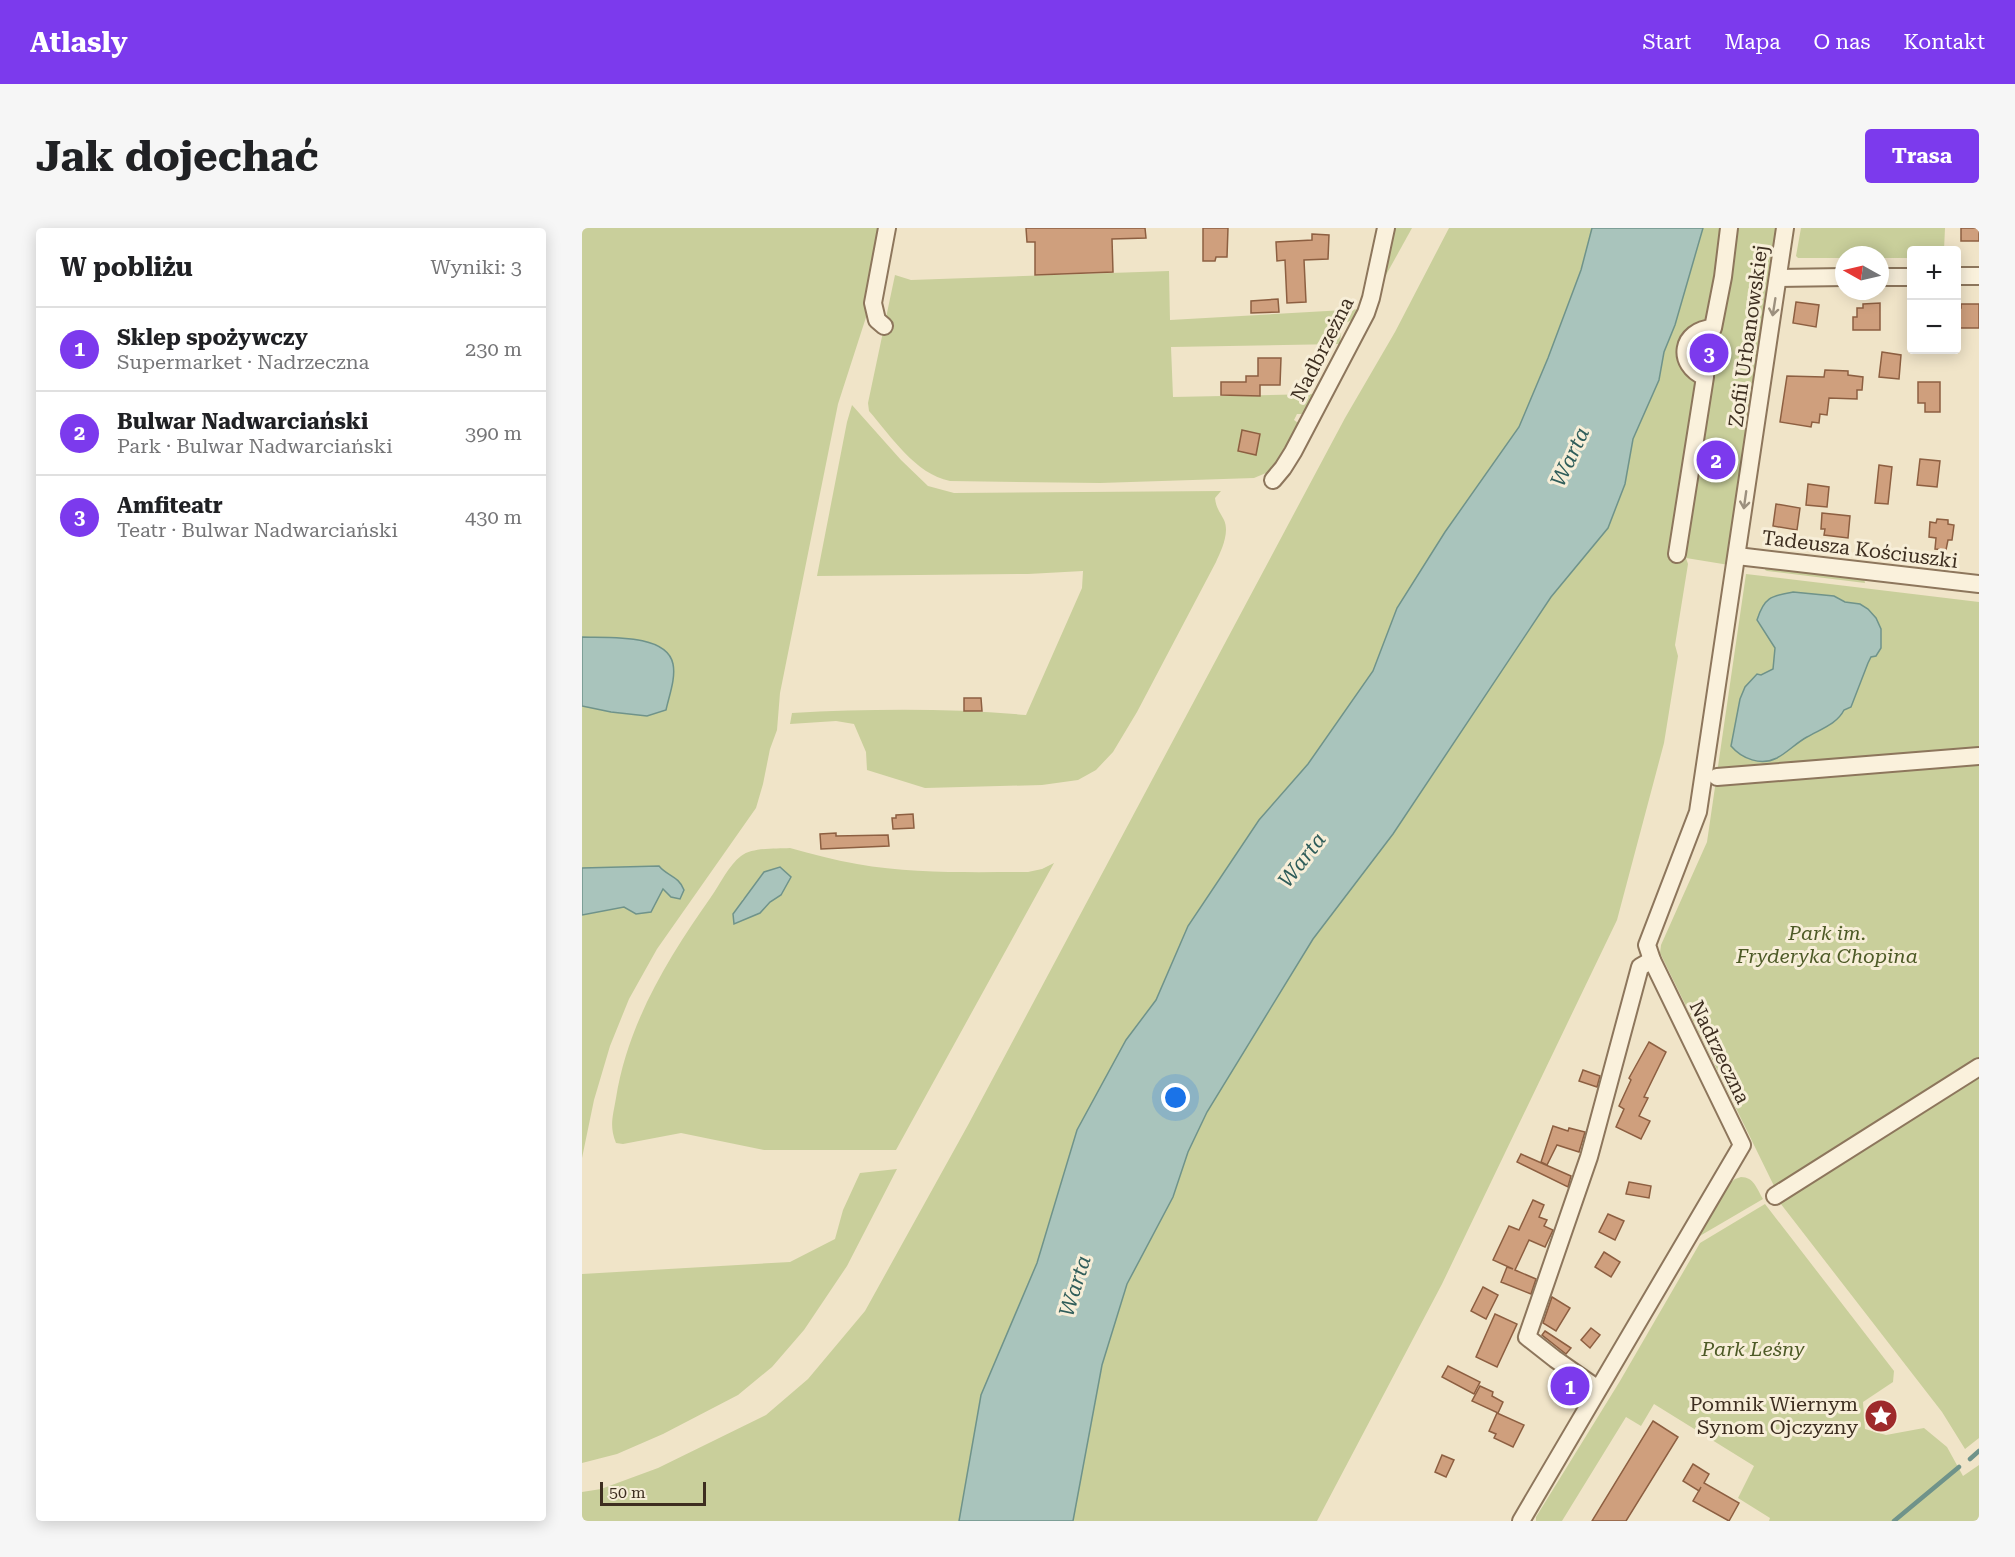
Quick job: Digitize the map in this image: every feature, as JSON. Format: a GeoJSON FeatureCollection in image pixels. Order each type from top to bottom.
{"type":"FeatureCollection","features":[{"type":"Feature","properties":{"kind":"street"},"geometry":{"type":"LineString","coordinates":[[884,326],[877,320],[873,303],[888,228]]}},
{"type":"Feature","properties":{"kind":"street","name":"Nadbrzeżna"},"geometry":{"type":"LineString","coordinates":[[1273,480],[1293,452],[1366,313],[1386,228]]}},
{"type":"Feature","properties":{"kind":"street"},"geometry":{"type":"LineString","coordinates":[[1677,554],[1705,377],[1691,368],[1686,357],[1686,347],[1697,331],[1713,328],[1723,277],[1729,228]]}},
{"type":"Feature","properties":{"kind":"street","name":"Zofii Urbanowskiej"},"geometry":{"type":"LineString","coordinates":[[1737,556],[1785,228]]}},
{"type":"Feature","properties":{"kind":"street"},"geometry":{"type":"LineString","coordinates":[[1961,276],[1979,276]]}},
{"type":"Feature","properties":{"kind":"street"},"geometry":{"type":"LineString","coordinates":[[1778,278],[1835,277]]}},
{"type":"Feature","properties":{"kind":"street"},"geometry":{"type":"LineString","coordinates":[[1889,277],[1907,277]]}},
{"type":"Feature","properties":{"kind":"street","name":"Tadeusza Kościuszki"},"geometry":{"type":"LineString","coordinates":[[1737,556],[1979,584]]}},
{"type":"Feature","properties":{"kind":"street","name":"Nadrzeczna"},"geometry":{"type":"LineString","coordinates":[[1521,1521],[1742,1145],[1652,960],[1647,945],[1698,812],[1737,556]]}},
{"type":"Feature","properties":{"kind":"street"},"geometry":{"type":"LineString","coordinates":[[1717,777],[1979,756]]}},
{"type":"Feature","properties":{"kind":"street"},"geometry":{"type":"LineString","coordinates":[[1598,1389],[1527,1337],[1589,1157],[1640,967],[1652,960]]}},
{"type":"Feature","properties":{"kind":"street"},"geometry":{"type":"LineString","coordinates":[[1775,1196],[1979,1067]]}},
{"type":"Feature","properties":{"kind":"green space"},"geometry":{"type":"Polygon","coordinates":[[[582,228],[880,228],[869,308],[838,404],[780,693],[777,730],[770,749],[756,808],[657,949],[629,999],[610,1046],[594,1100],[582,1158],[582,228]]]}},
{"type":"Feature","properties":{"kind":"green space"},"geometry":{"type":"Polygon","coordinates":[[[1392,228],[1412,228],[1381,284],[1392,228]]]}},
{"type":"Feature","properties":{"kind":"green space"},"geometry":{"type":"Polygon","coordinates":[[[1449,228],[1592,228],[1581,270],[1519,427],[1446,532],[1397,608],[1373,671],[1308,764],[1259,820],[1188,926],[1156,1000],[1126,1040],[1077,1130],[1037,1263],[981,1395],[959,1521],[582,1521],[582,1492],[601,1489],[658,1468],[766,1415],[808,1379],[865,1311],[968,1125],[1345,418],[1395,332],[1449,228]]]}},
{"type":"Feature","properties":{"kind":"green space"},"geometry":{"type":"Polygon","coordinates":[[[1703,228],[1721,228],[1707,321],[1687,331],[1678,347],[1681,366],[1697,382],[1700,381],[1681,361],[1710,323],[1723,228],[1778,228],[1729,565],[1686,558],[1688,564],[1675,645],[1678,656],[1664,743],[1617,920],[1442,1284],[1317,1521],[1073,1521],[1102,1365],[1127,1284],[1173,1197],[1188,1152],[1207,1112],[1313,939],[1393,834],[1551,597],[1608,528],[1625,484],[1633,439],[1659,380],[1664,352],[1675,325],[1703,228]]]}},
{"type":"Feature","properties":{"kind":"green space"},"geometry":{"type":"Polygon","coordinates":[[[1801,228],[1945,228],[1944,246],[1907,246],[1907,258],[1889,258],[1889,246],[1835,246],[1835,258],[1798,258],[1796,256],[1801,228]]]}},
{"type":"Feature","properties":{"kind":"green space"},"geometry":{"type":"Polygon","coordinates":[[[1169,271],[1170,320],[1362,309],[1355,319],[1345,323],[1341,332],[1340,344],[1171,347],[1173,397],[1315,394],[1304,414],[1297,414],[1294,420],[1298,423],[1293,438],[1273,470],[1254,478],[1100,483],[950,481],[937,477],[915,462],[869,411],[868,403],[895,275],[911,280],[1169,271]]]}},
{"type":"Feature","properties":{"kind":"green space"},"geometry":{"type":"Polygon","coordinates":[[[852,405],[901,460],[928,486],[954,493],[1221,491],[1215,498],[1226,530],[1218,558],[1137,712],[1113,752],[1096,770],[1078,780],[1042,785],[925,788],[867,770],[866,752],[854,724],[836,721],[790,724],[792,713],[938,710],[1026,715],[1082,588],[1083,571],[1028,574],[817,576],[852,405]]]}},
{"type":"Feature","properties":{"kind":"green space"},"geometry":{"type":"Polygon","coordinates":[[[1765,565],[1864,578],[1865,583],[1767,571],[1765,565]]]}},
{"type":"Feature","properties":{"kind":"green space","name":"Park im. Fryderyka Chopina"},"geometry":{"type":"Polygon","coordinates":[[[1746,574],[1979,602],[1979,1438],[1965,1449],[1942,1412],[1777,1199],[1776,1190],[1660,953],[1661,945],[1707,842],[1746,574]]]}},
{"type":"Feature","properties":{"kind":"green space"},"geometry":{"type":"Polygon","coordinates":[[[790,848],[857,864],[921,871],[1028,872],[1054,863],[896,1150],[764,1150],[681,1133],[623,1144],[616,1143],[612,1121],[622,1070],[640,1018],[665,968],[725,875],[741,856],[752,851],[790,848]],[[780,867],[764,872],[754,888],[742,900],[760,913],[770,902],[781,895],[791,877],[780,867]]]}},
{"type":"Feature","properties":{"kind":"green space"},"geometry":{"type":"Polygon","coordinates":[[[897,1169],[847,1266],[804,1330],[772,1367],[738,1395],[663,1434],[617,1454],[582,1463],[582,1274],[790,1262],[835,1239],[843,1210],[860,1173],[897,1169]]]}},
{"type":"Feature","properties":{"kind":"green space"},"geometry":{"type":"Polygon","coordinates":[[[1741,1177],[1752,1181],[1763,1199],[1698,1237],[1729,1184],[1741,1177]]]}},
{"type":"Feature","properties":{"kind":"green space","name":"Park Leśny"},"geometry":{"type":"Polygon","coordinates":[[[1765,1204],[1894,1371],[1893,1382],[1863,1402],[1865,1429],[1886,1435],[1924,1428],[1947,1447],[1963,1476],[1979,1465],[1979,1521],[1769,1521],[1770,1518],[1738,1498],[1754,1466],[1654,1404],[1641,1426],[1626,1417],[1562,1521],[1536,1521],[1536,1517],[1620,1381],[1700,1243],[1765,1204]]]}},
{"type":"Feature","properties":{"kind":"water","name":"Warta"},"geometry":{"type":"Polygon","coordinates":[[[1592,228],[1703,228],[1675,325],[1664,352],[1659,380],[1633,439],[1625,484],[1608,528],[1551,597],[1393,834],[1313,939],[1207,1112],[1188,1152],[1173,1197],[1127,1284],[1102,1365],[1073,1521],[959,1521],[981,1395],[1037,1263],[1077,1130],[1126,1040],[1156,1000],[1188,926],[1259,820],[1308,764],[1373,671],[1397,608],[1445,532],[1519,427],[1581,270],[1592,228]]]}},
{"type":"Feature","properties":{"kind":"water"},"geometry":{"type":"Polygon","coordinates":[[[1793,592],[1834,596],[1845,602],[1860,604],[1868,609],[1876,618],[1881,629],[1881,648],[1876,656],[1871,657],[1851,707],[1844,710],[1828,726],[1803,739],[1777,758],[1765,761],[1752,760],[1735,751],[1731,746],[1740,699],[1745,687],[1757,674],[1761,675],[1773,669],[1775,648],[1757,620],[1762,606],[1769,599],[1793,592]]]}},
{"type":"Feature","properties":{"kind":"water"},"geometry":{"type":"Polygon","coordinates":[[[582,637],[634,639],[660,647],[668,654],[673,664],[674,675],[666,710],[647,716],[582,706],[582,637]]]}},
{"type":"Feature","properties":{"kind":"water"},"geometry":{"type":"Polygon","coordinates":[[[659,866],[682,885],[684,890],[680,899],[671,897],[663,889],[651,912],[636,914],[624,907],[582,915],[582,868],[659,866]]]}},
{"type":"Feature","properties":{"kind":"water"},"geometry":{"type":"Polygon","coordinates":[[[780,867],[791,877],[781,895],[770,902],[760,913],[734,924],[733,914],[764,872],[780,867]]]}},
{"type":"Feature","properties":{"kind":"building"},"geometry":{"type":"Polygon","coordinates":[[[1026,228],[1145,228],[1146,238],[1112,239],[1113,272],[1035,275],[1035,242],[1027,242],[1026,228]]]}},
{"type":"Feature","properties":{"kind":"building"},"geometry":{"type":"Polygon","coordinates":[[[1203,228],[1228,228],[1227,257],[1216,257],[1215,261],[1203,261],[1203,228]]]}},
{"type":"Feature","properties":{"kind":"building"},"geometry":{"type":"Polygon","coordinates":[[[1961,228],[1979,228],[1979,241],[1961,241],[1961,228]]]}},
{"type":"Feature","properties":{"kind":"building"},"geometry":{"type":"Polygon","coordinates":[[[1312,234],[1329,235],[1328,259],[1304,260],[1306,302],[1287,303],[1285,260],[1277,261],[1276,242],[1312,240],[1312,234]]]}},
{"type":"Feature","properties":{"kind":"building"},"geometry":{"type":"Polygon","coordinates":[[[1278,299],[1279,312],[1251,313],[1251,301],[1278,299]]]}},
{"type":"Feature","properties":{"kind":"building"},"geometry":{"type":"Polygon","coordinates":[[[1796,302],[1819,305],[1816,327],[1793,323],[1796,302]]]}},
{"type":"Feature","properties":{"kind":"building"},"geometry":{"type":"Polygon","coordinates":[[[1880,303],[1880,330],[1853,330],[1853,317],[1857,317],[1857,308],[1863,308],[1863,304],[1880,303]]]}},
{"type":"Feature","properties":{"kind":"building"},"geometry":{"type":"Polygon","coordinates":[[[1961,304],[1979,304],[1979,328],[1961,328],[1961,304]]]}},
{"type":"Feature","properties":{"kind":"building"},"geometry":{"type":"Polygon","coordinates":[[[1882,352],[1901,355],[1899,379],[1879,377],[1882,352]]]}},
{"type":"Feature","properties":{"kind":"building"},"geometry":{"type":"Polygon","coordinates":[[[1258,358],[1281,358],[1280,385],[1260,385],[1260,396],[1221,395],[1221,382],[1246,382],[1246,376],[1258,376],[1258,358]]]}},
{"type":"Feature","properties":{"kind":"building"},"geometry":{"type":"Polygon","coordinates":[[[1825,370],[1848,371],[1848,375],[1863,377],[1862,390],[1857,390],[1857,399],[1829,398],[1827,415],[1820,414],[1819,423],[1812,422],[1811,427],[1780,422],[1787,376],[1824,377],[1825,370]]]}},
{"type":"Feature","properties":{"kind":"building"},"geometry":{"type":"Polygon","coordinates":[[[1918,382],[1940,382],[1940,412],[1925,412],[1925,403],[1918,403],[1918,382]]]}},
{"type":"Feature","properties":{"kind":"building"},"geometry":{"type":"Polygon","coordinates":[[[1242,430],[1260,434],[1256,455],[1238,451],[1242,430]]]}},
{"type":"Feature","properties":{"kind":"building"},"geometry":{"type":"Polygon","coordinates":[[[1920,459],[1940,461],[1937,487],[1917,485],[1920,459]]]}},
{"type":"Feature","properties":{"kind":"building"},"geometry":{"type":"Polygon","coordinates":[[[1879,465],[1892,467],[1888,504],[1875,503],[1879,465]]]}},
{"type":"Feature","properties":{"kind":"building"},"geometry":{"type":"Polygon","coordinates":[[[1808,484],[1829,487],[1827,507],[1806,505],[1808,484]]]}},
{"type":"Feature","properties":{"kind":"building"},"geometry":{"type":"Polygon","coordinates":[[[1776,504],[1800,508],[1797,530],[1773,526],[1776,504]]]}},
{"type":"Feature","properties":{"kind":"building"},"geometry":{"type":"Polygon","coordinates":[[[1822,513],[1850,516],[1848,538],[1824,535],[1825,529],[1821,529],[1822,513]]]}},
{"type":"Feature","properties":{"kind":"building"},"geometry":{"type":"Polygon","coordinates":[[[1937,519],[1948,520],[1948,524],[1954,525],[1952,540],[1948,540],[1946,550],[1935,549],[1936,538],[1929,537],[1930,522],[1936,523],[1937,519]]]}},
{"type":"Feature","properties":{"kind":"building"},"geometry":{"type":"Polygon","coordinates":[[[964,698],[981,698],[982,711],[964,711],[964,698]]]}},
{"type":"Feature","properties":{"kind":"building"},"geometry":{"type":"Polygon","coordinates":[[[913,814],[914,828],[893,829],[892,818],[896,818],[896,815],[913,814]]]}},
{"type":"Feature","properties":{"kind":"building"},"geometry":{"type":"Polygon","coordinates":[[[836,833],[836,836],[888,835],[889,846],[821,849],[820,834],[836,833]]]}},
{"type":"Feature","properties":{"kind":"building"},"geometry":{"type":"Polygon","coordinates":[[[1649,1042],[1666,1052],[1644,1097],[1648,1098],[1639,1116],[1650,1121],[1641,1139],[1616,1127],[1624,1109],[1619,1106],[1631,1080],[1629,1078],[1649,1042]]]}},
{"type":"Feature","properties":{"kind":"building"},"geometry":{"type":"Polygon","coordinates":[[[1583,1070],[1600,1076],[1597,1087],[1579,1081],[1583,1070]]]}},
{"type":"Feature","properties":{"kind":"building"},"geometry":{"type":"Polygon","coordinates":[[[1553,1126],[1568,1131],[1569,1128],[1585,1132],[1579,1152],[1557,1145],[1547,1165],[1541,1162],[1553,1126]]]}},
{"type":"Feature","properties":{"kind":"building"},"geometry":{"type":"Polygon","coordinates":[[[1521,1154],[1571,1176],[1568,1187],[1517,1162],[1521,1154]]]}},
{"type":"Feature","properties":{"kind":"building"},"geometry":{"type":"Polygon","coordinates":[[[1629,1182],[1651,1186],[1649,1198],[1626,1194],[1629,1182]]]}},
{"type":"Feature","properties":{"kind":"building"},"geometry":{"type":"Polygon","coordinates":[[[1533,1200],[1544,1205],[1539,1217],[1547,1220],[1544,1226],[1553,1230],[1545,1247],[1529,1240],[1515,1270],[1536,1279],[1531,1294],[1501,1282],[1507,1267],[1513,1269],[1493,1260],[1509,1226],[1519,1230],[1533,1200]]]}},
{"type":"Feature","properties":{"kind":"building"},"geometry":{"type":"Polygon","coordinates":[[[1608,1214],[1624,1221],[1615,1240],[1599,1232],[1608,1214]]]}},
{"type":"Feature","properties":{"kind":"building"},"geometry":{"type":"Polygon","coordinates":[[[1604,1252],[1620,1262],[1611,1277],[1595,1267],[1604,1252]]]}},
{"type":"Feature","properties":{"kind":"building"},"geometry":{"type":"Polygon","coordinates":[[[1483,1287],[1498,1295],[1486,1319],[1471,1311],[1483,1287]]]}},
{"type":"Feature","properties":{"kind":"building"},"geometry":{"type":"Polygon","coordinates":[[[1552,1297],[1570,1308],[1556,1331],[1543,1323],[1552,1297]]]}},
{"type":"Feature","properties":{"kind":"building"},"geometry":{"type":"Polygon","coordinates":[[[1495,1314],[1517,1324],[1497,1367],[1476,1357],[1495,1314]]]}},
{"type":"Feature","properties":{"kind":"building"},"geometry":{"type":"Polygon","coordinates":[[[1591,1328],[1600,1335],[1590,1348],[1581,1340],[1591,1328]]]}},
{"type":"Feature","properties":{"kind":"building"},"geometry":{"type":"Polygon","coordinates":[[[1545,1331],[1571,1348],[1566,1354],[1542,1335],[1545,1331]]]}},
{"type":"Feature","properties":{"kind":"building"},"geometry":{"type":"Polygon","coordinates":[[[1448,1366],[1480,1382],[1474,1394],[1442,1377],[1448,1366]]]}},
{"type":"Feature","properties":{"kind":"building"},"geometry":{"type":"Polygon","coordinates":[[[1563,1377],[1577,1387],[1572,1396],[1557,1387],[1563,1377]]]}},
{"type":"Feature","properties":{"kind":"building"},"geometry":{"type":"Polygon","coordinates":[[[1480,1386],[1493,1392],[1492,1396],[1503,1402],[1498,1413],[1472,1401],[1480,1386]]]}},
{"type":"Feature","properties":{"kind":"building"},"geometry":{"type":"Polygon","coordinates":[[[1497,1413],[1524,1425],[1513,1447],[1494,1438],[1496,1434],[1489,1431],[1497,1413]]]}},
{"type":"Feature","properties":{"kind":"building"},"geometry":{"type":"Polygon","coordinates":[[[1653,1421],[1678,1437],[1626,1521],[1592,1521],[1653,1421]]]}},
{"type":"Feature","properties":{"kind":"building"},"geometry":{"type":"Polygon","coordinates":[[[1442,1455],[1454,1460],[1446,1477],[1435,1472],[1442,1455]]]}},
{"type":"Feature","properties":{"kind":"building"},"geometry":{"type":"Polygon","coordinates":[[[1693,1464],[1709,1474],[1704,1483],[1739,1503],[1729,1521],[1693,1501],[1699,1491],[1683,1481],[1693,1464]]]}},
{"type":"Feature","properties":{"kind":"waterway"},"geometry":{"type":"LineString","coordinates":[[1970,1459],[1979,1451]]}},
{"type":"Feature","properties":{"kind":"waterway"},"geometry":{"type":"LineString","coordinates":[[1894,1521],[1959,1467]]}},
{"type":"Feature","properties":{"kind":"place","name":"Amfiteatr"},"geometry":{"type":"Point","coordinates":[1709,353]}},
{"type":"Feature","properties":{"kind":"place","name":"Bulwar Nadwarciański"},"geometry":{"type":"Point","coordinates":[1716,460]}},
{"type":"Feature","properties":{"kind":"place","name":"Sklep spożywczy"},"geometry":{"type":"Point","coordinates":[1570,1386]}},
{"type":"Feature","properties":{"kind":"place","name":"Pomnik Wiernym Synom Ojczyzny"},"geometry":{"type":"Point","coordinates":[1881,1416]}}]}
